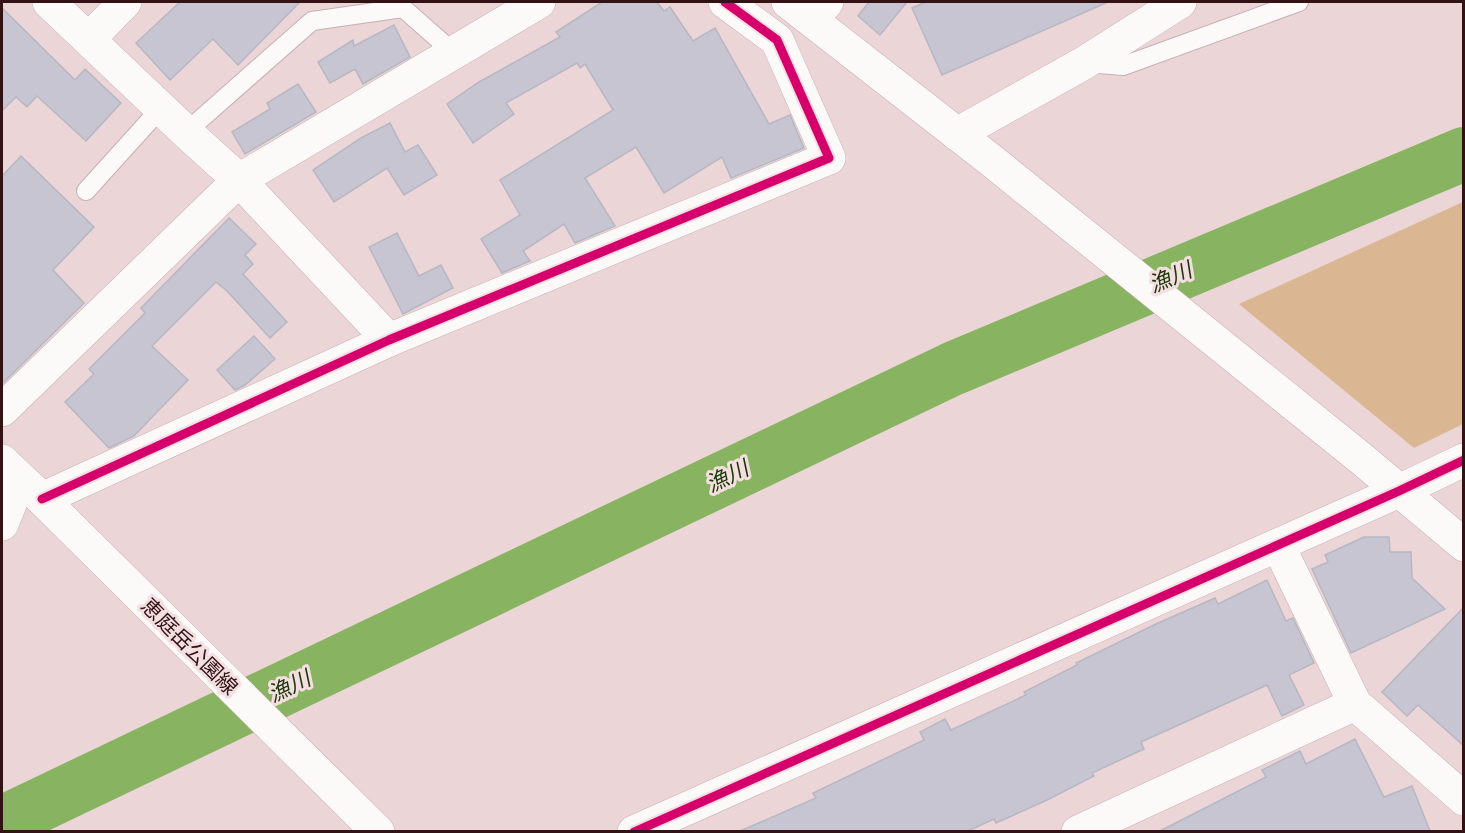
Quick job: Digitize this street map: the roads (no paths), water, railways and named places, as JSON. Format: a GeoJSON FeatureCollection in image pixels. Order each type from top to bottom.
{"type":"FeatureCollection","features":[{"type":"Feature","properties":{"kind":"street"},"geometry":{"type":"LineString","coordinates":[[49,2],[240,180],[389,340]]}},
{"type":"Feature","properties":{"kind":"street"},"geometry":{"type":"LineString","coordinates":[[88,39],[125,2]]}},
{"type":"Feature","properties":{"kind":"street"},"geometry":{"type":"LineString","coordinates":[[2,410],[240,180],[539,2]]}},
{"type":"Feature","properties":{"kind":"street"},"geometry":{"type":"LineString","coordinates":[[2,524],[21,480],[389,340],[830,158],[777,40],[725,2]]}},
{"type":"Feature","properties":{"kind":"street"},"geometry":{"type":"LineString","coordinates":[[957,134],[1084,63],[1180,2]]}},
{"type":"Feature","properties":{"kind":"street"},"geometry":{"type":"LineString","coordinates":[[809,7],[957,134],[1364,459],[1464,545]]}},
{"type":"Feature","properties":{"kind":"street"},"geometry":{"type":"LineString","coordinates":[[634,831],[1464,460]]}},
{"type":"Feature","properties":{"kind":"street","name":"恵庭岳公園線"},"geometry":{"type":"LineString","coordinates":[[21,480],[378,831]]}},
{"type":"Feature","properties":{"kind":"street"},"geometry":{"type":"LineString","coordinates":[[1278,545],[1354,704],[1464,799]]}},
{"type":"Feature","properties":{"kind":"street"},"geometry":{"type":"LineString","coordinates":[[1078,831],[1354,704]]}},
{"type":"Feature","properties":{"kind":"lane"},"geometry":{"type":"LineString","coordinates":[[1084,63],[1123,66],[1299,2]]}},
{"type":"Feature","properties":{"kind":"lane"},"geometry":{"type":"LineString","coordinates":[[186,132],[312,21],[403,8],[454,54]]}},
{"type":"Feature","properties":{"kind":"lane"},"geometry":{"type":"LineString","coordinates":[[86,191],[161,108]]}},
{"type":"Feature","properties":{"kind":"waterway","name":"漁川"},"geometry":{"type":"LineString","coordinates":[[2,823],[952,369],[1464,154]]}}]}
